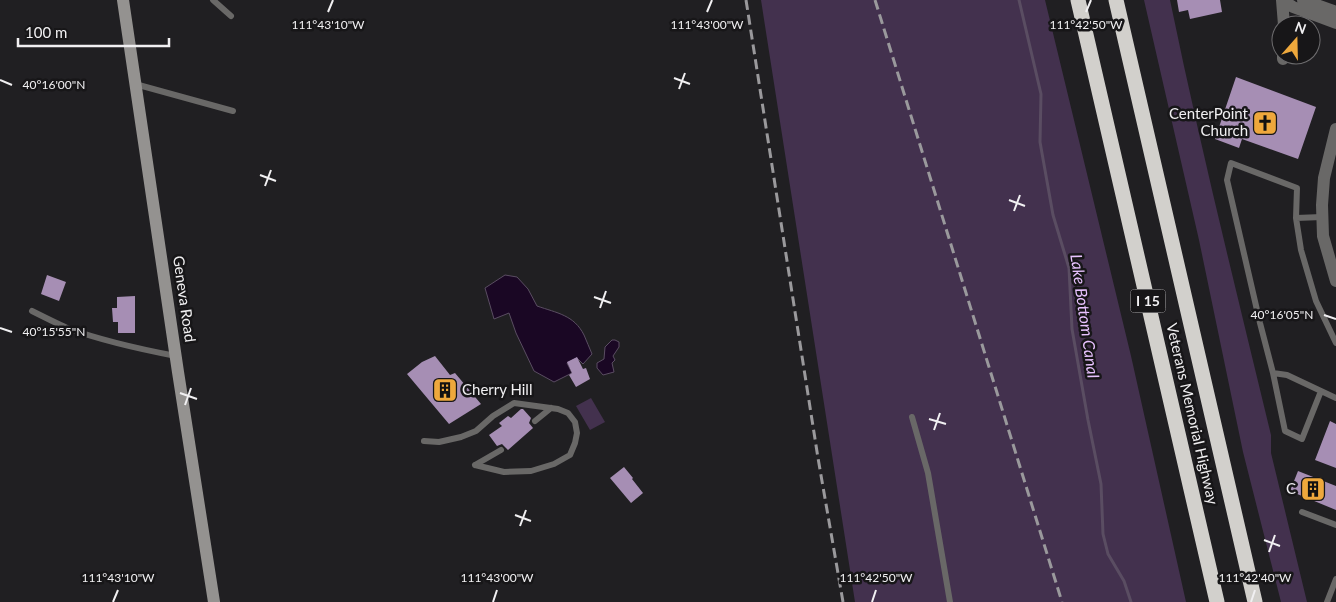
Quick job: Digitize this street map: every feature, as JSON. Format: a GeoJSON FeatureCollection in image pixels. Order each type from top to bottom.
{"type":"FeatureCollection","features":[{"type":"Feature","properties":{"kind":"highway","name":"Veterans Memorial Highway"},"geometry":{"type":"LineString","coordinates":[[1078,0],[1218,602]]}},
{"type":"Feature","properties":{"kind":"highway","name":"Veterans Memorial Highway"},"geometry":{"type":"LineString","coordinates":[[1116,0],[1255,602]]}},
{"type":"Feature","properties":{"kind":"main road","name":"Geneva Road"},"geometry":{"type":"LineString","coordinates":[[123,0],[214,602]]}},
{"type":"Feature","properties":{"kind":"street"},"geometry":{"type":"LineString","coordinates":[[1282,0],[1293,8],[1336,23]]}},
{"type":"Feature","properties":{"kind":"street"},"geometry":{"type":"LineString","coordinates":[[1282,0],[1283,15]]}},
{"type":"Feature","properties":{"kind":"street"},"geometry":{"type":"LineString","coordinates":[[1303,0],[1336,12]]}},
{"type":"Feature","properties":{"kind":"street"},"geometry":{"type":"LineString","coordinates":[[1336,129],[1332,163],[1324,178],[1322,205],[1323,236],[1336,281]]}},
{"type":"Feature","properties":{"kind":"lane"},"geometry":{"type":"LineString","coordinates":[[213,0],[231,16]]}},
{"type":"Feature","properties":{"kind":"lane"},"geometry":{"type":"LineString","coordinates":[[135,84],[233,111]]}},
{"type":"Feature","properties":{"kind":"lane"},"geometry":{"type":"LineString","coordinates":[[1320,391],[1302,439],[1286,431],[1227,180],[1231,163],[1297,188],[1296,218],[1301,250],[1316,301],[1336,343]]}},
{"type":"Feature","properties":{"kind":"lane"},"geometry":{"type":"LineString","coordinates":[[1296,218],[1322,217]]}},
{"type":"Feature","properties":{"kind":"lane"},"geometry":{"type":"LineString","coordinates":[[32,311],[66,327],[100,339],[133,348],[176,356]]}},
{"type":"Feature","properties":{"kind":"lane"},"geometry":{"type":"LineString","coordinates":[[1273,373],[1287,375],[1336,398]]}},
{"type":"Feature","properties":{"kind":"lane"},"geometry":{"type":"LineString","coordinates":[[424,441],[439,442],[476,431],[493,416],[514,403],[551,408],[568,413],[576,422],[577,433],[570,455],[554,464],[531,471],[504,472],[475,465],[501,450]]}},
{"type":"Feature","properties":{"kind":"lane"},"geometry":{"type":"LineString","coordinates":[[535,422],[551,408]]}},
{"type":"Feature","properties":{"kind":"lane"},"geometry":{"type":"LineString","coordinates":[[912,417],[928,473],[950,602]]}},
{"type":"Feature","properties":{"kind":"lane"},"geometry":{"type":"LineString","coordinates":[[1302,512],[1336,525]]}},
{"type":"Feature","properties":{"kind":"lane"},"geometry":{"type":"LineString","coordinates":[[1327,602],[1336,580]]}},
{"type":"Feature","properties":{"kind":"shaded area"},"geometry":{"type":"Polygon","coordinates":[[[761,0],[1045,0],[1131,356],[1186,602],[855,602],[761,0]]]}},
{"type":"Feature","properties":{"kind":"shaded area"},"geometry":{"type":"Polygon","coordinates":[[[1144,0],[1170,0],[1206,164],[1271,435],[1271,453],[1307,602],[1281,602],[1243,452],[1199,240],[1144,0]]]}},
{"type":"Feature","properties":{"kind":"shaded area"},"geometry":{"type":"Polygon","coordinates":[[[505,275],[517,277],[528,289],[537,306],[570,319],[580,328],[592,354],[583,364],[577,358],[567,363],[572,373],[554,382],[534,371],[509,313],[494,319],[485,288],[505,275]]]}},
{"type":"Feature","properties":{"kind":"shaded area"},"geometry":{"type":"Polygon","coordinates":[[[612,340],[619,342],[619,347],[613,356],[615,360],[612,363],[614,372],[603,375],[597,368],[597,363],[604,359],[605,347],[612,340]]]}},
{"type":"Feature","properties":{"kind":"shaded area"},"geometry":{"type":"Polygon","coordinates":[[[591,398],[605,422],[590,430],[576,406],[591,398]]]}},
{"type":"Feature","properties":{"kind":"building"},"geometry":{"type":"Polygon","coordinates":[[[1177,0],[1220,0],[1222,12],[1190,19],[1188,10],[1179,12],[1177,0]]]}},
{"type":"Feature","properties":{"kind":"building","name":"CenterPoint Church"},"geometry":{"type":"Polygon","coordinates":[[[1236,77],[1316,107],[1298,159],[1242,139],[1239,148],[1215,139],[1236,77]]]}},
{"type":"Feature","properties":{"kind":"building"},"geometry":{"type":"Polygon","coordinates":[[[47,275],[66,282],[59,301],[41,294],[47,275]]]}},
{"type":"Feature","properties":{"kind":"building"},"geometry":{"type":"Polygon","coordinates":[[[135,296],[135,333],[118,333],[118,322],[113,322],[112,308],[117,308],[117,297],[135,296]]]}},
{"type":"Feature","properties":{"kind":"building","name":"Cherry Hill"},"geometry":{"type":"Polygon","coordinates":[[[435,356],[450,375],[455,373],[481,404],[449,424],[407,374],[422,362],[435,356]]]}},
{"type":"Feature","properties":{"kind":"building"},"geometry":{"type":"Polygon","coordinates":[[[577,357],[583,369],[586,368],[590,379],[576,387],[569,375],[572,373],[567,362],[577,357]]]}},
{"type":"Feature","properties":{"kind":"building"},"geometry":{"type":"Polygon","coordinates":[[[521,409],[531,418],[529,423],[533,428],[508,450],[502,444],[497,446],[489,435],[502,426],[499,423],[508,416],[511,418],[521,409]]]}},
{"type":"Feature","properties":{"kind":"building"},"geometry":{"type":"Polygon","coordinates":[[[1330,421],[1336,424],[1336,468],[1315,460],[1330,421]]]}},
{"type":"Feature","properties":{"kind":"building"},"geometry":{"type":"Polygon","coordinates":[[[624,467],[643,493],[631,503],[610,478],[624,467]]]}},
{"type":"Feature","properties":{"kind":"building","name":"C"},"geometry":{"type":"Polygon","coordinates":[[[1298,471],[1336,486],[1336,510],[1290,491],[1298,471]]]}},
{"type":"Feature","properties":{"kind":"waterway","name":"Lake Bottom Canal"},"geometry":{"type":"LineString","coordinates":[[1019,0],[1041,94],[1040,142],[1053,215],[1069,268],[1072,329],[1101,484],[1103,534],[1108,554],[1124,581],[1131,602]]}},
{"type":"Feature","properties":{"kind":"railway"},"geometry":{"type":"LineString","coordinates":[[746,0],[818,458],[843,602]]}},
{"type":"Feature","properties":{"kind":"railway"},"geometry":{"type":"LineString","coordinates":[[875,0],[1062,602]]}},
{"type":"Feature","properties":{"kind":"place","name":"CenterPoint Church"},"geometry":{"type":"Point","coordinates":[1265,123]}},
{"type":"Feature","properties":{"kind":"place","name":"Cherry Hill"},"geometry":{"type":"Point","coordinates":[445,390]}},
{"type":"Feature","properties":{"kind":"place","name":"C"},"geometry":{"type":"Point","coordinates":[1313,489]}}]}
